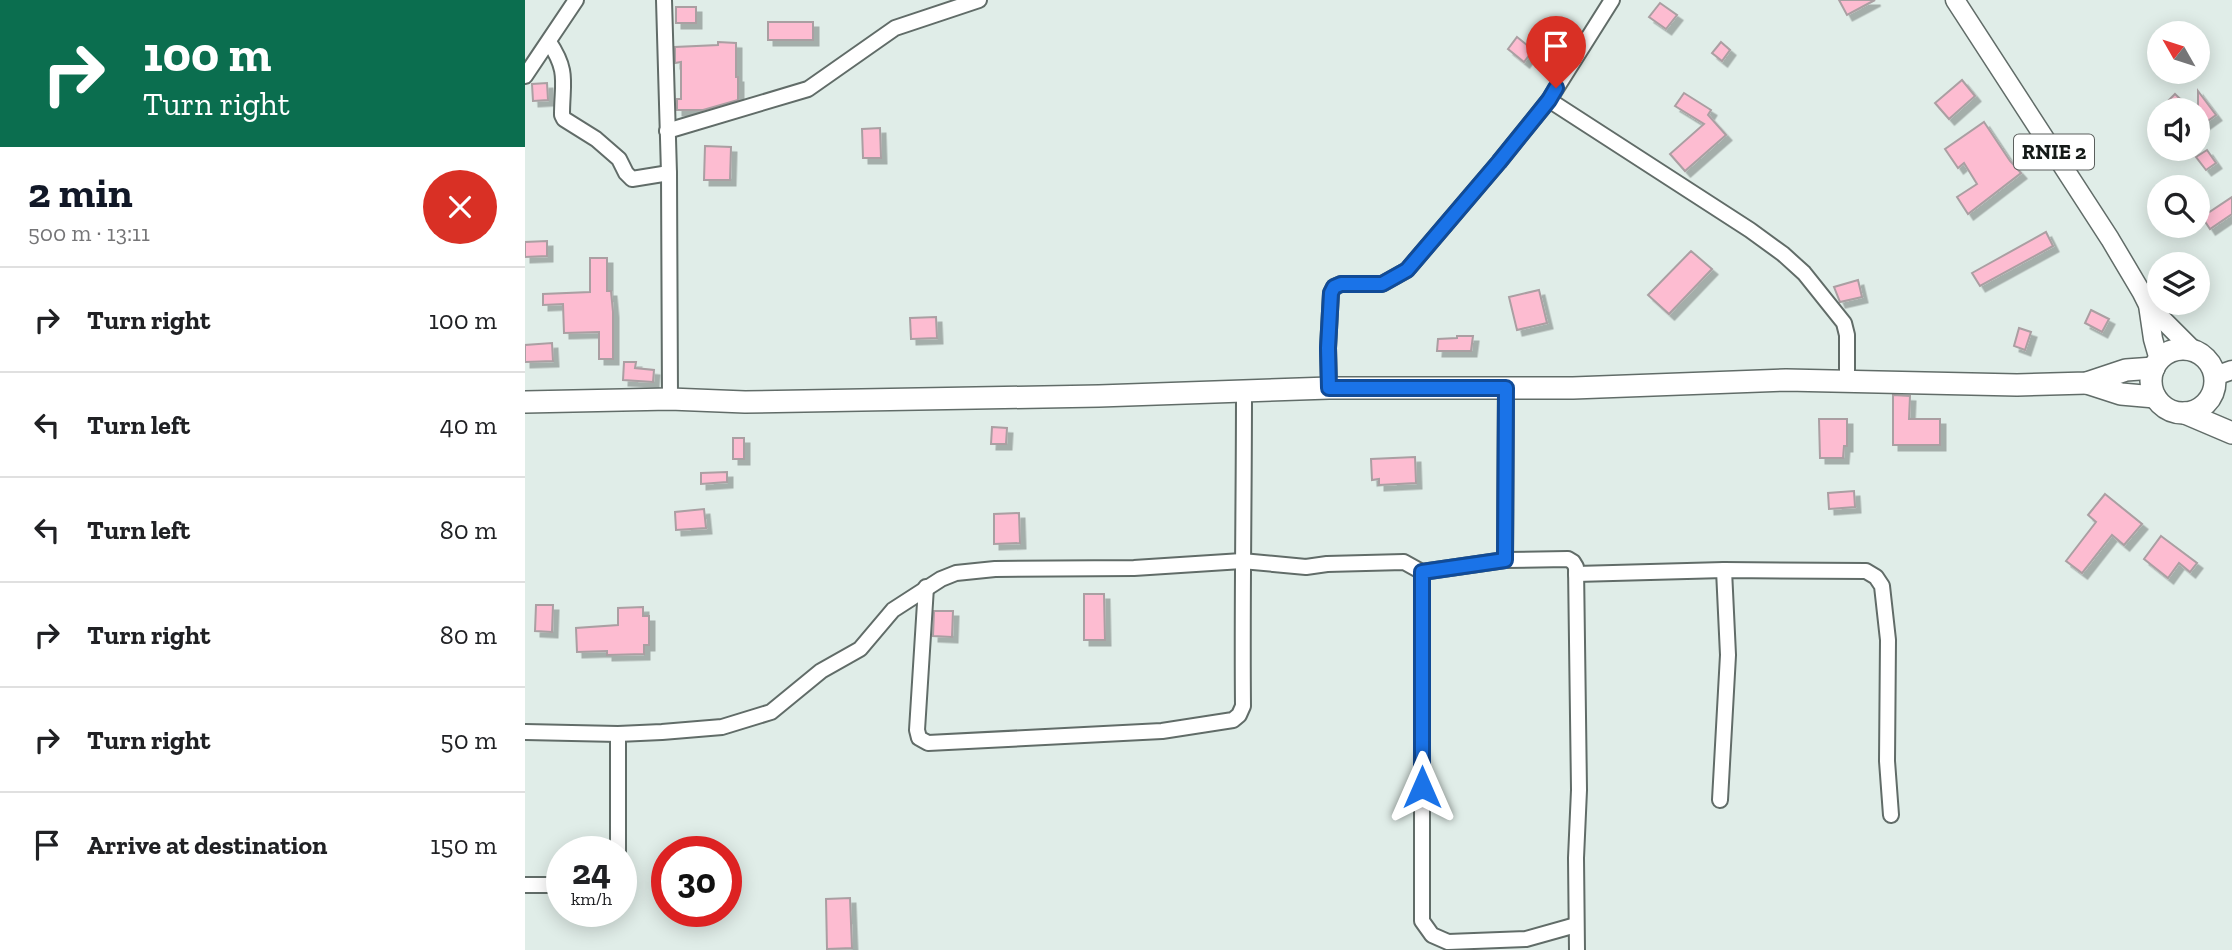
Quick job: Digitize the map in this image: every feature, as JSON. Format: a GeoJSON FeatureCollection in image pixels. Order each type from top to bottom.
{"type":"FeatureCollection","features":[{"type":"Feature","properties":{"kind":"highway"},"geometry":{"type":"LineString","coordinates":[[525,402],[670,399],[745,402],[1329,388],[1573,388],[1786,380],[2017,385],[2087,383],[2126,370],[2156,364],[2170,352],[2193,350]]}},
{"type":"Feature","properties":{"kind":"highway","name":"RNIE 2"},"geometry":{"type":"LineString","coordinates":[[2193,350],[2204,356],[2221,377],[2232,399]]}},
{"type":"Feature","properties":{"kind":"highway","name":"RNIE 2"},"geometry":{"type":"LineString","coordinates":[[2155,397],[2152,388],[2156,364]]}},
{"type":"Feature","properties":{"kind":"highway"},"geometry":{"type":"LineString","coordinates":[[2185,413],[2194,411],[2208,401],[2221,377]]}},
{"type":"Feature","properties":{"kind":"highway"},"geometry":{"type":"LineString","coordinates":[[2087,383],[2122,394],[2155,397],[2168,409],[2185,413],[2232,433]]}},
{"type":"Feature","properties":{"kind":"main road","name":"RNIE 2"},"geometry":{"type":"LineString","coordinates":[[1955,0],[2110,239],[2147,304]]}},
{"type":"Feature","properties":{"kind":"main road","name":"RNIE 2"},"geometry":{"type":"LineString","coordinates":[[2149,315],[2156,364]]}},
{"type":"Feature","properties":{"kind":"main road","name":"RNIE 2"},"geometry":{"type":"LineString","coordinates":[[2159,315],[2193,350]]}},
{"type":"Feature","properties":{"kind":"street"},"geometry":{"type":"LineString","coordinates":[[525,76],[576,0]]}},
{"type":"Feature","properties":{"kind":"street"},"geometry":{"type":"LineString","coordinates":[[664,0],[669,173],[670,399]]}},
{"type":"Feature","properties":{"kind":"street"},"geometry":{"type":"LineString","coordinates":[[667,131],[808,89],[895,28],[979,0]]}},
{"type":"Feature","properties":{"kind":"street"},"geometry":{"type":"LineString","coordinates":[[1329,388],[1328,348],[1331,293],[1334,287],[1341,284],[1382,284],[1407,270],[1549,100],[1612,0]]}},
{"type":"Feature","properties":{"kind":"street"},"geometry":{"type":"LineString","coordinates":[[549,42],[563,67],[564,119],[596,139],[619,159],[632,179],[669,173]]}},
{"type":"Feature","properties":{"kind":"street"},"geometry":{"type":"LineString","coordinates":[[1549,100],[1783,254],[1804,274],[1844,323],[1847,335],[1847,382]]}},
{"type":"Feature","properties":{"kind":"street"},"geometry":{"type":"LineString","coordinates":[[1505,560],[1506,388]]}},
{"type":"Feature","properties":{"kind":"street"},"geometry":{"type":"LineString","coordinates":[[926,587],[917,730],[919,738],[928,743],[1162,731],[1233,720],[1243,706],[1244,392]]}},
{"type":"Feature","properties":{"kind":"street"},"geometry":{"type":"LineString","coordinates":[[525,732],[618,734],[722,727],[771,712],[821,671],[860,649],[893,610],[926,587],[957,573],[995,569],[1134,568],[1242,561],[1306,567],[1404,562],[1422,572],[1505,560],[1568,559],[1576,567],[1579,790],[1576,858],[1577,950]]}},
{"type":"Feature","properties":{"kind":"street"},"geometry":{"type":"LineString","coordinates":[[1576,574],[1724,570],[1866,571],[1875,577],[1882,586],[1888,640],[1887,761],[1891,815]]}},
{"type":"Feature","properties":{"kind":"street"},"geometry":{"type":"LineString","coordinates":[[1720,800],[1728,655],[1724,570]]}},
{"type":"Feature","properties":{"kind":"street"},"geometry":{"type":"LineString","coordinates":[[1422,572],[1422,921],[1431,935],[1448,942],[1527,939],[1577,925]]}},
{"type":"Feature","properties":{"kind":"street"},"geometry":{"type":"LineString","coordinates":[[618,734],[618,836]]}},
{"type":"Feature","properties":{"kind":"street"},"geometry":{"type":"LineString","coordinates":[[525,885],[546,885]]}},
{"type":"Feature","properties":{"kind":"building"},"geometry":{"type":"Polygon","coordinates":[[[1839,0],[1875,0],[1847,15],[1839,0]]]}},
{"type":"Feature","properties":{"kind":"building"},"geometry":{"type":"Polygon","coordinates":[[[1660,3],[1677,15],[1666,29],[1649,17],[1660,3]]]}},
{"type":"Feature","properties":{"kind":"building"},"geometry":{"type":"Polygon","coordinates":[[[676,7],[696,7],[696,23],[676,23],[676,7]]]}},
{"type":"Feature","properties":{"kind":"building"},"geometry":{"type":"Polygon","coordinates":[[[768,22],[813,22],[813,40],[768,40],[768,22]]]}},
{"type":"Feature","properties":{"kind":"building"},"geometry":{"type":"Polygon","coordinates":[[[1517,37],[1533,50],[1524,62],[1508,49],[1517,37]]]}},
{"type":"Feature","properties":{"kind":"building"},"geometry":{"type":"Polygon","coordinates":[[[718,42],[736,43],[738,100],[703,110],[677,110],[677,99],[681,99],[681,62],[675,63],[675,47],[718,45],[718,42]]]}},
{"type":"Feature","properties":{"kind":"building"},"geometry":{"type":"Polygon","coordinates":[[[1721,42],[1730,50],[1722,61],[1712,53],[1721,42]]]}},
{"type":"Feature","properties":{"kind":"building"},"geometry":{"type":"Polygon","coordinates":[[[1962,80],[1975,96],[1949,119],[1935,103],[1962,80]]]}},
{"type":"Feature","properties":{"kind":"building"},"geometry":{"type":"Polygon","coordinates":[[[547,83],[548,100],[533,101],[532,84],[547,83]]]}},
{"type":"Feature","properties":{"kind":"building"},"geometry":{"type":"Polygon","coordinates":[[[1684,93],[1711,110],[1708,115],[1726,135],[1685,171],[1670,154],[1704,124],[1675,106],[1684,93]]]}},
{"type":"Feature","properties":{"kind":"building"},"geometry":{"type":"Polygon","coordinates":[[[2210,107],[2216,115],[2210,119],[2210,107]]]}},
{"type":"Feature","properties":{"kind":"building"},"geometry":{"type":"Polygon","coordinates":[[[1984,122],[2021,173],[1968,214],[1957,197],[1977,184],[1964,163],[1958,168],[1945,149],[1984,122]]]}},
{"type":"Feature","properties":{"kind":"building"},"geometry":{"type":"Polygon","coordinates":[[[880,128],[881,158],[863,158],[862,129],[880,128]]]}},
{"type":"Feature","properties":{"kind":"building"},"geometry":{"type":"Polygon","coordinates":[[[705,146],[731,147],[730,180],[704,180],[705,146]]]}},
{"type":"Feature","properties":{"kind":"building"},"geometry":{"type":"Polygon","coordinates":[[[2210,154],[2216,163],[2206,170],[2199,161],[2210,161],[2210,154]]]}},
{"type":"Feature","properties":{"kind":"building"},"geometry":{"type":"Polygon","coordinates":[[[2232,197],[2232,214],[2210,229],[2210,212],[2232,197]]]}},
{"type":"Feature","properties":{"kind":"building"},"geometry":{"type":"Polygon","coordinates":[[[2046,232],[2053,246],[1980,286],[1972,273],[2046,232]]]}},
{"type":"Feature","properties":{"kind":"building"},"geometry":{"type":"Polygon","coordinates":[[[547,241],[547,256],[525,257],[525,242],[547,241]]]}},
{"type":"Feature","properties":{"kind":"building"},"geometry":{"type":"Polygon","coordinates":[[[1691,251],[1712,269],[1669,314],[1648,295],[1691,251]]]}},
{"type":"Feature","properties":{"kind":"building"},"geometry":{"type":"Polygon","coordinates":[[[590,258],[607,258],[607,291],[611,291],[613,312],[613,359],[599,359],[599,332],[564,333],[563,304],[543,305],[543,294],[590,292],[590,258]]]}},
{"type":"Feature","properties":{"kind":"building"},"geometry":{"type":"Polygon","coordinates":[[[1858,280],[1862,297],[1840,302],[1834,287],[1858,280]]]}},
{"type":"Feature","properties":{"kind":"building"},"geometry":{"type":"Polygon","coordinates":[[[1539,290],[1547,323],[1517,330],[1509,297],[1539,290]]]}},
{"type":"Feature","properties":{"kind":"building"},"geometry":{"type":"Polygon","coordinates":[[[2091,310],[2109,319],[2102,332],[2085,323],[2091,310]]]}},
{"type":"Feature","properties":{"kind":"building"},"geometry":{"type":"Polygon","coordinates":[[[936,317],[937,338],[911,339],[910,318],[936,317]]]}},
{"type":"Feature","properties":{"kind":"building"},"geometry":{"type":"Polygon","coordinates":[[[2019,328],[2031,332],[2025,350],[2014,346],[2019,328]]]}},
{"type":"Feature","properties":{"kind":"building"},"geometry":{"type":"Polygon","coordinates":[[[1473,336],[1471,351],[1437,351],[1438,339],[1473,336]]]}},
{"type":"Feature","properties":{"kind":"building"},"geometry":{"type":"Polygon","coordinates":[[[552,343],[553,361],[525,362],[525,345],[552,343]]]}},
{"type":"Feature","properties":{"kind":"building"},"geometry":{"type":"Polygon","coordinates":[[[624,362],[636,362],[635,368],[654,370],[653,382],[623,380],[624,362]]]}},
{"type":"Feature","properties":{"kind":"building"},"geometry":{"type":"Polygon","coordinates":[[[1893,395],[1910,396],[1909,419],[1940,419],[1940,445],[1893,445],[1893,395]]]}},
{"type":"Feature","properties":{"kind":"building"},"geometry":{"type":"Polygon","coordinates":[[[1819,419],[1847,419],[1847,446],[1844,446],[1843,458],[1820,458],[1819,419]]]}},
{"type":"Feature","properties":{"kind":"building"},"geometry":{"type":"Polygon","coordinates":[[[992,427],[1007,428],[1006,444],[991,444],[992,427]]]}},
{"type":"Feature","properties":{"kind":"building"},"geometry":{"type":"Polygon","coordinates":[[[733,438],[744,438],[744,459],[733,459],[733,438]]]}},
{"type":"Feature","properties":{"kind":"building"},"geometry":{"type":"Polygon","coordinates":[[[1415,457],[1416,483],[1379,485],[1379,479],[1372,480],[1371,459],[1415,457]]]}},
{"type":"Feature","properties":{"kind":"building"},"geometry":{"type":"Polygon","coordinates":[[[727,472],[727,482],[701,484],[701,473],[727,472]]]}},
{"type":"Feature","properties":{"kind":"building"},"geometry":{"type":"Polygon","coordinates":[[[1854,491],[1855,507],[1829,509],[1828,493],[1854,491]]]}},
{"type":"Feature","properties":{"kind":"building"},"geometry":{"type":"Polygon","coordinates":[[[2105,494],[2142,524],[2124,545],[2112,535],[2082,573],[2066,561],[2096,522],[2088,515],[2105,494]]]}},
{"type":"Feature","properties":{"kind":"building"},"geometry":{"type":"Polygon","coordinates":[[[704,509],[706,528],[676,530],[675,512],[704,509]]]}},
{"type":"Feature","properties":{"kind":"building"},"geometry":{"type":"Polygon","coordinates":[[[1019,513],[1020,543],[994,544],[994,514],[1019,513]]]}},
{"type":"Feature","properties":{"kind":"building"},"geometry":{"type":"Polygon","coordinates":[[[2161,536],[2197,563],[2190,572],[2179,563],[2168,578],[2144,559],[2161,536]]]}},
{"type":"Feature","properties":{"kind":"building"},"geometry":{"type":"Polygon","coordinates":[[[1084,594],[1104,594],[1105,640],[1084,640],[1084,594]]]}},
{"type":"Feature","properties":{"kind":"building"},"geometry":{"type":"Polygon","coordinates":[[[536,605],[553,605],[552,632],[535,631],[536,605]]]}},
{"type":"Feature","properties":{"kind":"building"},"geometry":{"type":"Polygon","coordinates":[[[643,607],[643,616],[649,616],[649,645],[644,645],[644,654],[607,655],[607,651],[577,652],[576,628],[618,625],[618,608],[643,607]]]}},
{"type":"Feature","properties":{"kind":"building"},"geometry":{"type":"Polygon","coordinates":[[[934,611],[953,611],[952,637],[933,636],[934,611]]]}},
{"type":"Feature","properties":{"kind":"building"},"geometry":{"type":"Polygon","coordinates":[[[850,898],[852,948],[827,949],[826,899],[850,898]]]}},
{"type":"Feature","properties":{"kind":"route"},"geometry":{"type":"LineString","coordinates":[[1422,787],[1422,572],[1505,560],[1506,388],[1329,388],[1331,293],[1334,287],[1341,284],[1382,284],[1407,270],[1499,162],[1556,88]]}}]}
